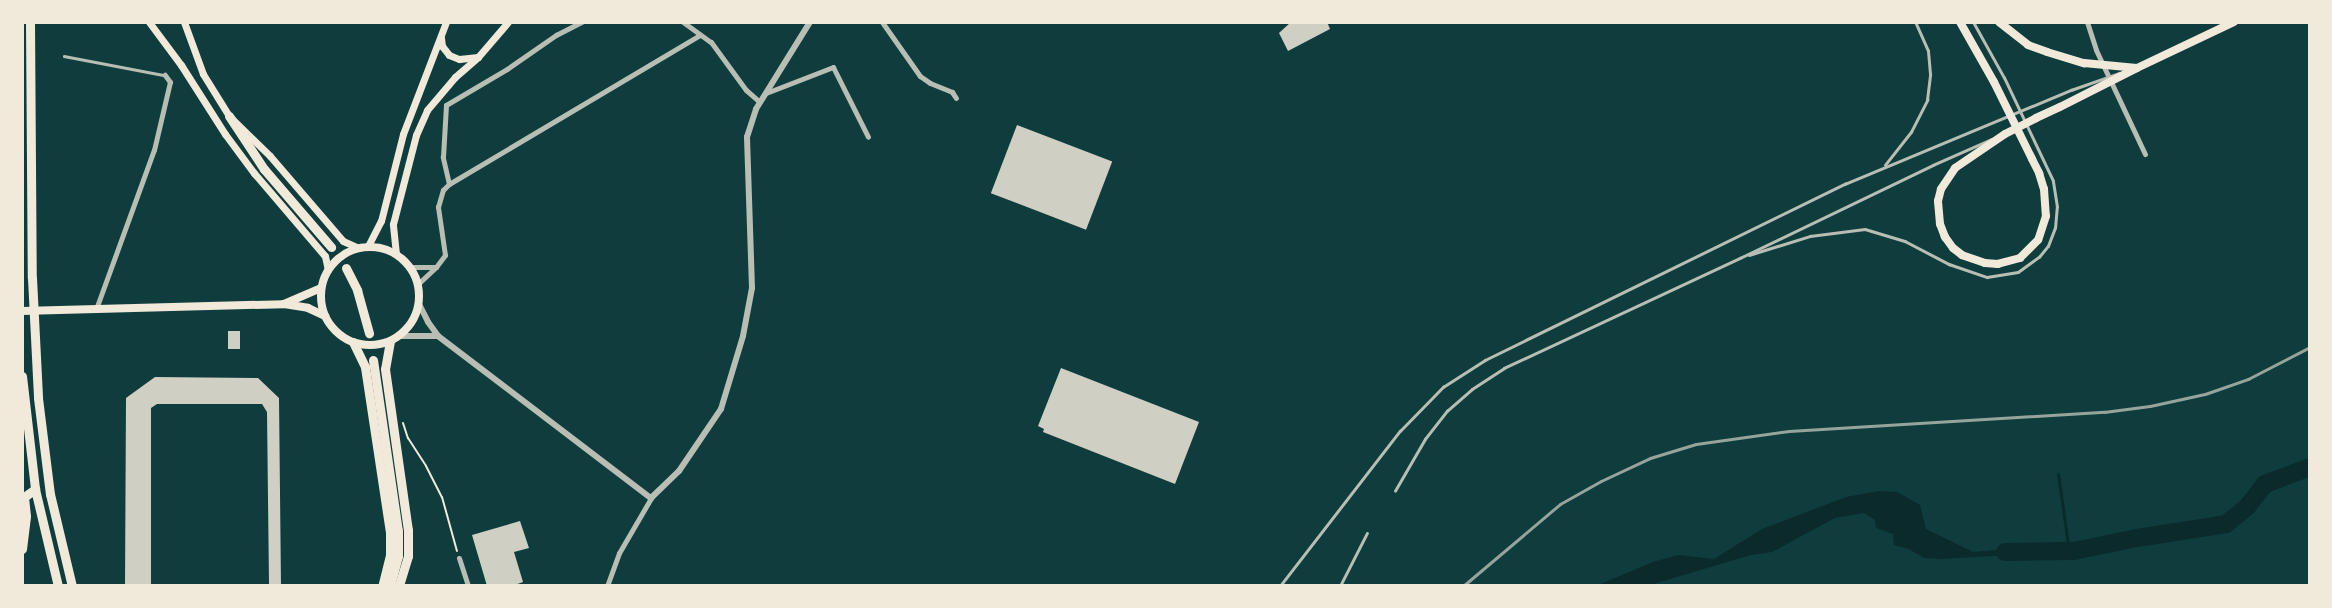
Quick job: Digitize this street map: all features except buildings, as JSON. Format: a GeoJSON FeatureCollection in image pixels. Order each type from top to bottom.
{"type":"FeatureCollection","features":[{"type":"Feature","properties":{"kind":"highway"},"geometry":{"type":"LineString","coordinates":[[30,22],[32,278],[37,382],[50,494],[72,586]]}},
{"type":"Feature","properties":{"kind":"highway"},"geometry":{"type":"LineString","coordinates":[[229,116],[264,170],[331,247]]}},
{"type":"Feature","properties":{"kind":"highway"},"geometry":{"type":"LineString","coordinates":[[346,268],[357,290],[369,333]]}},
{"type":"Feature","properties":{"kind":"highway"},"geometry":{"type":"LineString","coordinates":[[390,341],[385,369],[408,530],[408,556],[399,586]]}},
{"type":"Feature","properties":{"kind":"highway"},"geometry":{"type":"LineString","coordinates":[[352,342],[365,366],[390,532],[390,555],[382,586]]}},
{"type":"Feature","properties":{"kind":"highway"},"geometry":{"type":"LineString","coordinates":[[373,360],[398,531],[398,556],[390,586]]}},
{"type":"Feature","properties":{"kind":"highway"},"geometry":{"type":"LineString","coordinates":[[22,376],[35,489],[58,586]]}},
{"type":"Feature","properties":{"kind":"highway"},"geometry":{"type":"LineString","coordinates":[[22,549],[26,516],[24,497],[35,489]]}},
{"type":"Feature","properties":{"kind":"main road"},"geometry":{"type":"LineString","coordinates":[[149,22],[181,65],[225,134],[254,173],[325,256],[328,270]]}},
{"type":"Feature","properties":{"kind":"main road"},"geometry":{"type":"LineString","coordinates":[[184,22],[203,74],[229,116],[270,156],[343,241],[359,248]]}},
{"type":"Feature","properties":{"kind":"main road"},"geometry":{"type":"LineString","coordinates":[[368,246],[381,221],[403,134],[446,22]]}},
{"type":"Feature","properties":{"kind":"main road"},"geometry":{"type":"LineString","coordinates":[[396,254],[393,224],[416,135],[427,110],[478,57],[508,22]]}},
{"type":"Feature","properties":{"kind":"main road"},"geometry":{"type":"LineString","coordinates":[[1960,22],[1994,82],[2032,159],[2044,189],[2046,216],[2044,226],[2031,248],[2015,260],[1998,264],[1973,260],[1953,248],[1945,237],[1940,224],[1938,201],[1941,189],[1955,168],[2005,134],[2137,68],[2234,22]]}},
{"type":"Feature","properties":{"kind":"main road"},"geometry":{"type":"LineString","coordinates":[[1998,22],[2028,45],[2047,52],[2084,62],[2137,68]]}},
{"type":"Feature","properties":{"kind":"main road"},"geometry":{"type":"LineString","coordinates":[[440,36],[442,46],[449,55],[459,59],[478,57]]}},
{"type":"Feature","properties":{"kind":"main road"},"geometry":{"type":"LineString","coordinates":[[368,246],[378,247],[396,254],[410,267],[418,284],[419,304],[412,322],[399,336],[390,341],[372,345],[352,342],[336,332],[325,316],[322,307],[321,288],[328,270],[341,256],[359,248],[368,246]]}},
{"type":"Feature","properties":{"kind":"main road"},"geometry":{"type":"LineString","coordinates":[[284,304],[321,288]]}},
{"type":"Feature","properties":{"kind":"main road"},"geometry":{"type":"LineString","coordinates":[[22,311],[284,304],[308,308],[325,316]]}},
{"type":"Feature","properties":{"kind":"street"},"geometry":{"type":"LineString","coordinates":[[449,184],[443,156],[446,105],[507,69],[556,35],[582,22]]}},
{"type":"Feature","properties":{"kind":"street"},"geometry":{"type":"LineString","coordinates":[[683,22],[710,42],[746,90],[760,102]]}},
{"type":"Feature","properties":{"kind":"street"},"geometry":{"type":"LineString","coordinates":[[607,586],[619,554],[650,498],[678,471],[721,410],[743,336],[752,288],[746,137],[760,102],[810,22]]}},
{"type":"Feature","properties":{"kind":"street"},"geometry":{"type":"LineString","coordinates":[[882,22],[920,76],[930,83],[952,92],[956,98]]}},
{"type":"Feature","properties":{"kind":"street"},"geometry":{"type":"LineString","coordinates":[[2087,22],[2096,50],[2145,154]]}},
{"type":"Feature","properties":{"kind":"street"},"geometry":{"type":"LineString","coordinates":[[418,284],[436,267],[445,255],[438,206],[443,190],[449,184],[700,35]]}},
{"type":"Feature","properties":{"kind":"street"},"geometry":{"type":"LineString","coordinates":[[766,93],[833,67],[868,138]]}},
{"type":"Feature","properties":{"kind":"street"},"geometry":{"type":"LineString","coordinates":[[96,309],[154,150],[170,82],[165,75]]}},
{"type":"Feature","properties":{"kind":"street"},"geometry":{"type":"LineString","coordinates":[[410,267],[436,267]]}},
{"type":"Feature","properties":{"kind":"street"},"geometry":{"type":"LineString","coordinates":[[419,304],[438,336],[650,498]]}},
{"type":"Feature","properties":{"kind":"street"},"geometry":{"type":"LineString","coordinates":[[399,336],[438,336]]}},
{"type":"Feature","properties":{"kind":"street"},"geometry":{"type":"LineString","coordinates":[[459,558],[468,586]]}},
{"type":"Feature","properties":{"kind":"lane"},"geometry":{"type":"LineString","coordinates":[[1884,167],[1911,132],[1927,100],[1930,74],[1928,51],[1915,22]]}},
{"type":"Feature","properties":{"kind":"lane"},"geometry":{"type":"LineString","coordinates":[[1740,258],[1810,236],[1865,229],[1905,241],[1949,264],[1987,277],[2018,272],[2039,257],[2048,246],[2055,228],[2056,195],[2042,154],[2004,78],[1973,22]]}},
{"type":"Feature","properties":{"kind":"lane"},"geometry":{"type":"LineString","coordinates":[[64,56],[165,75]]}},
{"type":"Feature","properties":{"kind":"lane"},"geometry":{"type":"LineString","coordinates":[[1280,586],[1400,431],[1443,387],[1485,360],[1740,234],[1884,167],[2071,90],[2137,68]]}},
{"type":"Feature","properties":{"kind":"lane"},"geometry":{"type":"LineString","coordinates":[[1395,491],[1425,439],[1447,411],[1472,389],[1504,368],[1740,258],[1925,168],[2005,134]]}},
{"type":"Feature","properties":{"kind":"lane"},"geometry":{"type":"LineString","coordinates":[[1340,586],[1367,533]]}},
{"type":"Feature","properties":{"kind":"path"},"geometry":{"type":"LineString","coordinates":[[400,416],[408,438],[426,466],[442,497],[459,558]]}},
{"type":"Feature","properties":{"kind":"water"},"geometry":{"type":"Polygon","coordinates":[[[1879,491],[1897,492],[1920,505],[1926,529],[1973,552],[2029,547],[2027,554],[1941,559],[1924,558],[1909,549],[1894,545],[1893,534],[1876,528],[1875,520],[1864,513],[1835,518],[1772,552],[1751,555],[1650,585],[1598,585],[1653,562],[1678,555],[1714,559],[1762,529],[1846,497],[1879,491]]]}},
{"type":"Feature","properties":{"kind":"waterway"},"geometry":{"type":"LineString","coordinates":[[2005,552],[2074,551],[2137,538],[2226,524],[2247,507],[2265,484],[2310,467]]}},
{"type":"Feature","properties":{"kind":"waterway"},"geometry":{"type":"LineString","coordinates":[[2058,474],[2069,551]]}},
{"type":"Feature","properties":{"kind":"railway"},"geometry":{"type":"LineString","coordinates":[[1463,586],[1560,504],[1601,481],[1650,458],[1696,444],[1789,431],[2104,412],[2150,406],[2205,394],[2248,379],[2310,347]]}}]}
